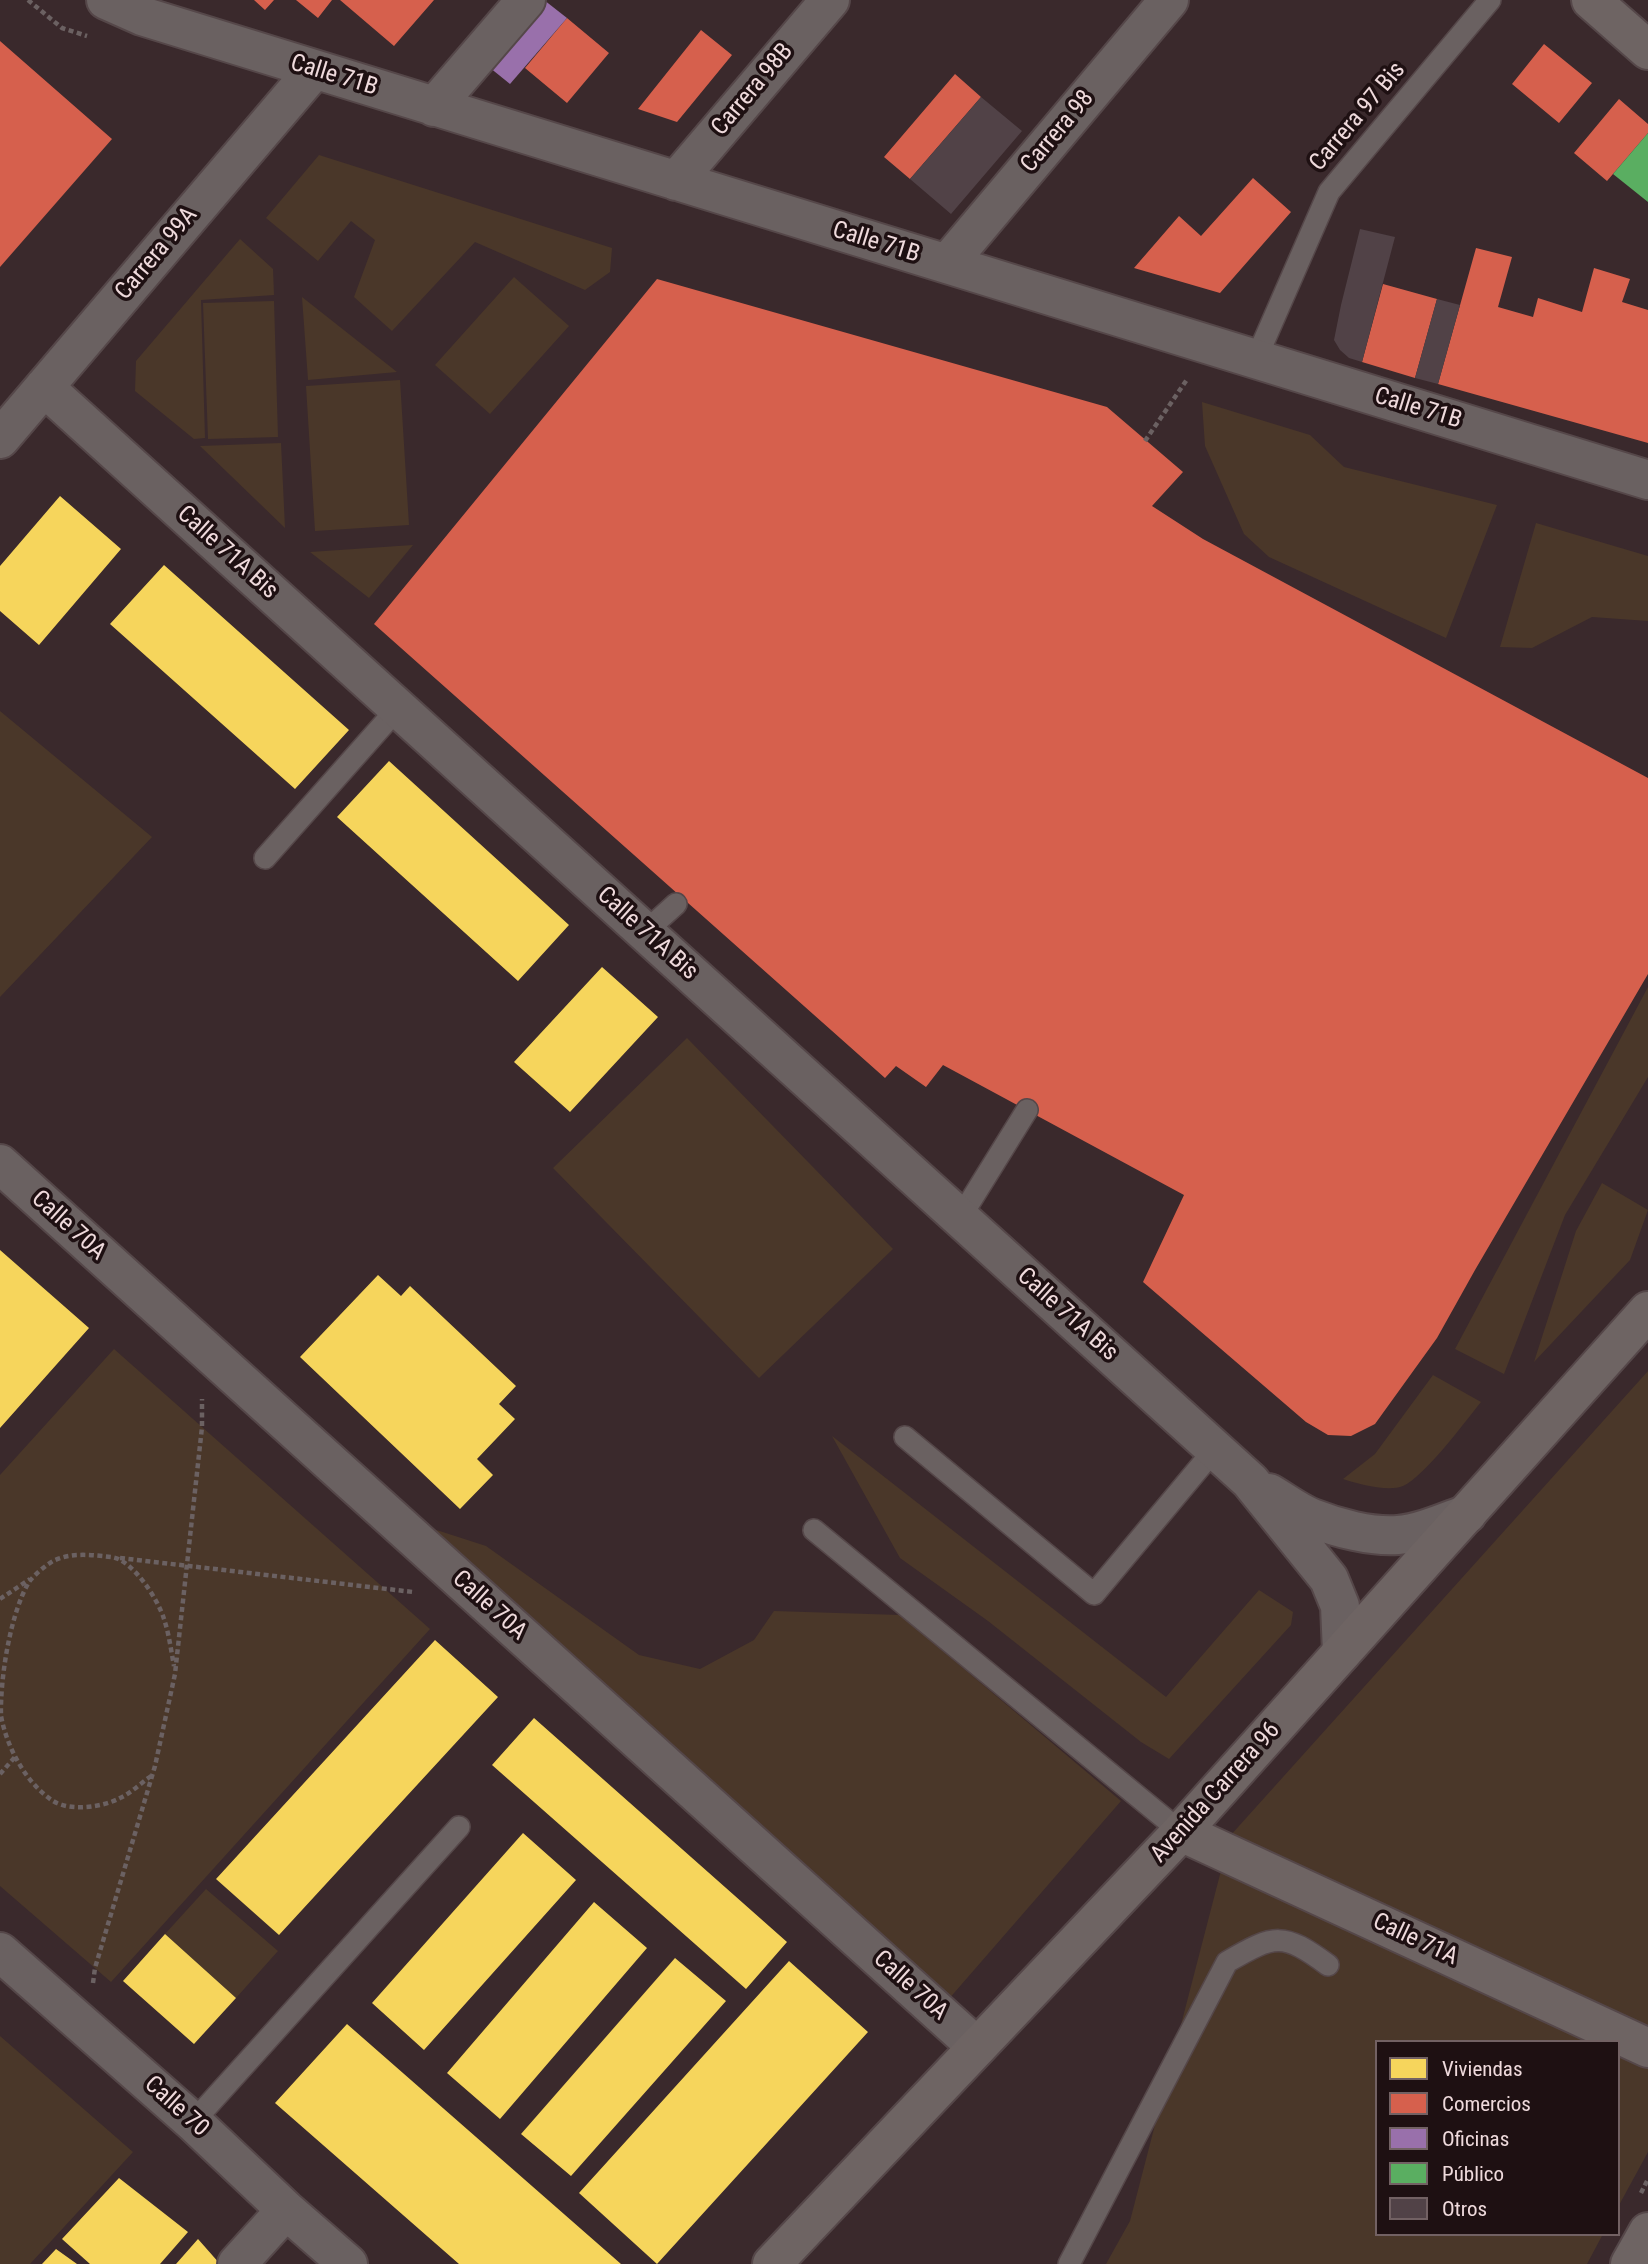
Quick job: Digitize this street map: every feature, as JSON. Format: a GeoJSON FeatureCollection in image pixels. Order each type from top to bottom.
{"type":"FeatureCollection","features":[{"type":"Feature","properties":{"kind":"main road"},"geometry":{"type":"LineString","coordinates":[[1591,0],[1648,50]]}},
{"type":"Feature","properties":{"kind":"main road","name":"Avenida Carrera 96"},"geometry":{"type":"LineString","coordinates":[[772,2264],[1181,1832],[1648,1311]]}},
{"type":"Feature","properties":{"kind":"main road","name":"Calle 71A"},"geometry":{"type":"LineString","coordinates":[[1181,1832],[1648,2048]]}},
{"type":"Feature","properties":{"kind":"main road"},"geometry":{"type":"LineString","coordinates":[[1630,2264],[1648,2232]]}},
{"type":"Feature","properties":{"kind":"street","name":"Calle 71B"},"geometry":{"type":"LineString","coordinates":[[106,0],[149,8],[314,69],[434,107],[1648,480]]}},
{"type":"Feature","properties":{"kind":"street"},"geometry":{"type":"LineString","coordinates":[[434,107],[526,0]]}},
{"type":"Feature","properties":{"kind":"street","name":"Carrera 98B"},"geometry":{"type":"LineString","coordinates":[[676,181],[830,0]]}},
{"type":"Feature","properties":{"kind":"street","name":"Carrera 98"},"geometry":{"type":"LineString","coordinates":[[947,264],[1169,0]]}},
{"type":"Feature","properties":{"kind":"street","name":"Carrera 99A"},"geometry":{"type":"LineString","coordinates":[[0,439],[314,69]]}},
{"type":"Feature","properties":{"kind":"street","name":"Calle 71A Bis"},"geometry":{"type":"LineString","coordinates":[[44,387],[1250,1481],[1329,1579],[1340,1606],[1342,1652]]}},
{"type":"Feature","properties":{"kind":"street","name":"Calle 70A"},"geometry":{"type":"LineString","coordinates":[[0,1164],[977,2047]]}},
{"type":"Feature","properties":{"kind":"street","name":"Calle 71A Bis"},"geometry":{"type":"LineString","coordinates":[[1250,1481],[1311,1518],[1377,1534],[1399,1535],[1467,1514]]}},
{"type":"Feature","properties":{"kind":"street","name":"Calle 70"},"geometry":{"type":"LineString","coordinates":[[0,1952],[193,2122],[348,2264]]}},
{"type":"Feature","properties":{"kind":"street"},"geometry":{"type":"LineString","coordinates":[[236,2264],[286,2210]]}},
{"type":"Feature","properties":{"kind":"lane","name":"Carrera 97 Bis"},"geometry":{"type":"LineString","coordinates":[[1256,359],[1329,192],[1490,0]]}},
{"type":"Feature","properties":{"kind":"lane"},"geometry":{"type":"LineString","coordinates":[[265,858],[398,708]]}},
{"type":"Feature","properties":{"kind":"lane"},"geometry":{"type":"LineString","coordinates":[[645,932],[676,904]]}},
{"type":"Feature","properties":{"kind":"lane"},"geometry":{"type":"LineString","coordinates":[[960,1217],[1027,1110]]}},
{"type":"Feature","properties":{"kind":"lane"},"geometry":{"type":"LineString","coordinates":[[905,1437],[1094,1594],[1215,1450]]}},
{"type":"Feature","properties":{"kind":"lane"},"geometry":{"type":"LineString","coordinates":[[814,1530],[1181,1832]]}},
{"type":"Feature","properties":{"kind":"lane"},"geometry":{"type":"LineString","coordinates":[[193,2122],[459,1827]]}},
{"type":"Feature","properties":{"kind":"lane"},"geometry":{"type":"LineString","coordinates":[[1069,2264],[1227,1962],[1257,1945],[1282,1939],[1303,1947],[1328,1965]]}},
{"type":"Feature","properties":{"kind":"path"},"geometry":{"type":"LineString","coordinates":[[1145,440],[1210,345]]}},
{"type":"Feature","properties":{"kind":"path"},"geometry":{"type":"LineString","coordinates":[[89,2030],[95,1968],[151,1776],[175,1674],[202,1427],[201,1346]]}},
{"type":"Feature","properties":{"kind":"path"},"geometry":{"type":"LineString","coordinates":[[0,1600],[54,1561],[82,1553],[422,1594]]}},
{"type":"Feature","properties":{"kind":"path"},"geometry":{"type":"LineString","coordinates":[[120,1558],[141,1577],[164,1616],[175,1674]]}},
{"type":"Feature","properties":{"kind":"path"},"geometry":{"type":"LineString","coordinates":[[31,1579],[20,1601],[8,1637],[1,1677],[1,1716],[15,1757],[33,1783],[55,1802],[75,1807],[96,1805],[120,1798],[151,1776]]}},
{"type":"Feature","properties":{"kind":"path"},"geometry":{"type":"LineString","coordinates":[[0,1773],[15,1757]]}},
{"type":"Feature","properties":{"kind":"shaded area"},"geometry":{"type":"Polygon","coordinates":[[[319,155],[612,248],[610,272],[585,290],[475,242],[392,331],[354,297],[375,240],[351,221],[318,261],[266,218],[319,155]]]}},
{"type":"Feature","properties":{"kind":"shaded area"},"geometry":{"type":"Polygon","coordinates":[[[240,239],[273,269],[274,295],[201,300],[205,438],[194,439],[135,391],[136,361],[240,239]]]}},
{"type":"Feature","properties":{"kind":"shaded area"},"geometry":{"type":"Polygon","coordinates":[[[514,277],[569,326],[490,414],[435,365],[514,277]]]}},
{"type":"Feature","properties":{"kind":"shaded area"},"geometry":{"type":"Polygon","coordinates":[[[302,297],[397,372],[308,380],[302,297]]]}},
{"type":"Feature","properties":{"kind":"shaded area"},"geometry":{"type":"Polygon","coordinates":[[[274,301],[278,437],[208,439],[203,303],[274,301]]]}},
{"type":"Feature","properties":{"kind":"shaded area"},"geometry":{"type":"Polygon","coordinates":[[[400,380],[409,525],[315,531],[306,386],[400,380]]]}},
{"type":"Feature","properties":{"kind":"shaded area"},"geometry":{"type":"Polygon","coordinates":[[[1202,402],[1310,435],[1344,467],[1497,505],[1446,638],[1269,557],[1244,534],[1205,446],[1202,402]]]}},
{"type":"Feature","properties":{"kind":"shaded area"},"geometry":{"type":"Polygon","coordinates":[[[281,443],[285,528],[200,446],[281,443]]]}},
{"type":"Feature","properties":{"kind":"shaded area"},"geometry":{"type":"Polygon","coordinates":[[[1536,523],[1648,556],[1648,621],[1592,617],[1532,648],[1500,647],[1536,523]]]}},
{"type":"Feature","properties":{"kind":"shaded area"},"geometry":{"type":"Polygon","coordinates":[[[413,545],[369,598],[310,552],[413,545]]]}},
{"type":"Feature","properties":{"kind":"shaded area"},"geometry":{"type":"Polygon","coordinates":[[[0,711],[152,837],[0,997],[0,711]]]}},
{"type":"Feature","properties":{"kind":"shaded area"},"geometry":{"type":"Polygon","coordinates":[[[1648,987],[1648,1077],[1565,1215],[1504,1374],[1455,1349],[1648,987]]]}},
{"type":"Feature","properties":{"kind":"shaded area"},"geometry":{"type":"Polygon","coordinates":[[[687,1038],[893,1249],[759,1378],[553,1168],[687,1038]]]}},
{"type":"Feature","properties":{"kind":"shaded area"},"geometry":{"type":"Polygon","coordinates":[[[1602,1183],[1648,1210],[1630,1260],[1534,1362],[1576,1231],[1602,1183]]]}},
{"type":"Feature","properties":{"kind":"shaded area"},"geometry":{"type":"Polygon","coordinates":[[[114,1349],[430,1629],[111,1982],[0,1886],[0,1475],[114,1349]]]}},
{"type":"Feature","properties":{"kind":"shaded area"},"geometry":{"type":"Polygon","coordinates":[[[1648,1371],[1648,2152],[1620,2203],[1620,2040],[1375,2040],[1375,2236],[1602,2236],[1587,2264],[1106,2264],[1130,2221],[1230,1836],[1648,1371]]]}},
{"type":"Feature","properties":{"kind":"shaded area"},"geometry":{"type":"Polygon","coordinates":[[[1433,1375],[1481,1402],[1444,1448],[1422,1472],[1397,1488],[1381,1488],[1343,1479],[1375,1454],[1433,1375]]]}},
{"type":"Feature","properties":{"kind":"shaded area"},"geometry":{"type":"Polygon","coordinates":[[[832,1436],[1166,1697],[1259,1590],[1293,1612],[1291,1625],[1169,1759],[1141,1742],[988,1621],[900,1558],[832,1436]]]}},
{"type":"Feature","properties":{"kind":"shaded area"},"geometry":{"type":"Polygon","coordinates":[[[421,1525],[486,1546],[639,1655],[700,1669],[754,1640],[774,1611],[900,1615],[1121,1801],[941,2008],[421,1525]]]}},
{"type":"Feature","properties":{"kind":"shaded area"},"geometry":{"type":"Polygon","coordinates":[[[206,1889],[278,1951],[236,1998],[165,1934],[206,1889]]]}},
{"type":"Feature","properties":{"kind":"shaded area"},"geometry":{"type":"Polygon","coordinates":[[[0,2036],[133,2152],[30,2264],[0,2264],[0,2036]]]}},
{"type":"Feature","properties":{"kind":"building: Viviendas"},"geometry":{"type":"Polygon","coordinates":[[[60,496],[121,549],[39,645],[0,611],[0,566],[60,496]]]}},
{"type":"Feature","properties":{"kind":"building: Viviendas"},"geometry":{"type":"Polygon","coordinates":[[[164,565],[349,730],[295,789],[110,624],[164,565]]]}},
{"type":"Feature","properties":{"kind":"building: Viviendas"},"geometry":{"type":"Polygon","coordinates":[[[389,761],[569,925],[518,981],[337,817],[389,761]]]}},
{"type":"Feature","properties":{"kind":"building: Viviendas"},"geometry":{"type":"Polygon","coordinates":[[[602,967],[658,1017],[570,1112],[514,1062],[602,967]]]}},
{"type":"Feature","properties":{"kind":"building: Viviendas"},"geometry":{"type":"Polygon","coordinates":[[[0,1250],[89,1328],[0,1428],[0,1250]]]}},
{"type":"Feature","properties":{"kind":"building: Viviendas"},"geometry":{"type":"Polygon","coordinates":[[[378,1275],[401,1296],[410,1286],[516,1386],[499,1404],[515,1419],[477,1459],[493,1475],[460,1509],[300,1357],[378,1275]]]}},
{"type":"Feature","properties":{"kind":"building: Viviendas"},"geometry":{"type":"Polygon","coordinates":[[[435,1640],[498,1697],[279,1935],[216,1879],[435,1640]]]}},
{"type":"Feature","properties":{"kind":"building: Viviendas"},"geometry":{"type":"Polygon","coordinates":[[[534,1718],[787,1942],[746,1989],[492,1765],[534,1718]]]}},
{"type":"Feature","properties":{"kind":"building: Viviendas"},"geometry":{"type":"Polygon","coordinates":[[[523,1833],[576,1880],[424,2050],[372,2003],[523,1833]]]}},
{"type":"Feature","properties":{"kind":"building: Viviendas"},"geometry":{"type":"Polygon","coordinates":[[[594,1902],[647,1948],[500,2119],[447,2073],[594,1902]]]}},
{"type":"Feature","properties":{"kind":"building: Viviendas"},"geometry":{"type":"Polygon","coordinates":[[[165,1934],[236,1998],[194,2044],[123,1981],[165,1934]]]}},
{"type":"Feature","properties":{"kind":"building: Viviendas"},"geometry":{"type":"Polygon","coordinates":[[[675,1958],[726,2001],[571,2176],[521,2134],[675,1958]]]}},
{"type":"Feature","properties":{"kind":"building: Viviendas"},"geometry":{"type":"Polygon","coordinates":[[[789,1961],[868,2032],[657,2264],[579,2193],[789,1961]]]}},
{"type":"Feature","properties":{"kind":"building: Viviendas"},"geometry":{"type":"Polygon","coordinates":[[[347,2024],[621,2264],[459,2264],[275,2103],[347,2024]]]}},
{"type":"Feature","properties":{"kind":"building: Viviendas"},"geometry":{"type":"Polygon","coordinates":[[[119,2178],[188,2232],[160,2264],[90,2264],[62,2239],[119,2178]]]}},
{"type":"Feature","properties":{"kind":"building: Viviendas"},"geometry":{"type":"Polygon","coordinates":[[[198,2239],[220,2264],[176,2264],[198,2239]]]}},
{"type":"Feature","properties":{"kind":"building: Viviendas"},"geometry":{"type":"Polygon","coordinates":[[[56,2249],[77,2264],[42,2264],[56,2249]]]}},
{"type":"Feature","properties":{"kind":"building: Comercios"},"geometry":{"type":"Polygon","coordinates":[[[254,0],[274,0],[265,10],[254,0]]]}},
{"type":"Feature","properties":{"kind":"building: Comercios"},"geometry":{"type":"Polygon","coordinates":[[[296,0],[332,0],[318,18],[296,0]]]}},
{"type":"Feature","properties":{"kind":"building: Comercios"},"geometry":{"type":"Polygon","coordinates":[[[340,0],[434,0],[394,46],[340,0]]]}},
{"type":"Feature","properties":{"kind":"building: Comercios"},"geometry":{"type":"Polygon","coordinates":[[[567,18],[609,53],[567,103],[525,68],[567,18]]]}},
{"type":"Feature","properties":{"kind":"building: Comercios"},"geometry":{"type":"Polygon","coordinates":[[[701,30],[732,55],[677,122],[638,109],[701,30]]]}},
{"type":"Feature","properties":{"kind":"building: Comercios"},"geometry":{"type":"Polygon","coordinates":[[[0,41],[112,139],[0,267],[0,41]]]}},
{"type":"Feature","properties":{"kind":"building: Comercios"},"geometry":{"type":"Polygon","coordinates":[[[1544,44],[1592,83],[1559,123],[1512,84],[1544,44]]]}},
{"type":"Feature","properties":{"kind":"building: Comercios"},"geometry":{"type":"Polygon","coordinates":[[[955,74],[981,97],[910,179],[884,157],[955,74]]]}},
{"type":"Feature","properties":{"kind":"building: Comercios"},"geometry":{"type":"Polygon","coordinates":[[[1619,99],[1648,124],[1648,133],[1607,181],[1574,153],[1619,99]]]}},
{"type":"Feature","properties":{"kind":"building: Comercios"},"geometry":{"type":"Polygon","coordinates":[[[1253,178],[1291,212],[1220,293],[1134,268],[1179,216],[1201,236],[1253,178]]]}},
{"type":"Feature","properties":{"kind":"building: Comercios"},"geometry":{"type":"Polygon","coordinates":[[[1476,248],[1512,257],[1498,307],[1533,317],[1538,298],[1582,312],[1594,268],[1630,279],[1622,302],[1648,310],[1648,443],[1438,384],[1476,248]]]}},
{"type":"Feature","properties":{"kind":"building: Comercios"},"geometry":{"type":"Polygon","coordinates":[[[657,279],[1107,407],[1183,472],[1152,506],[1203,539],[1648,778],[1648,974],[1437,1338],[1375,1424],[1351,1436],[1328,1435],[1306,1422],[1143,1282],[1184,1195],[943,1065],[926,1087],[896,1066],[885,1078],[374,624],[657,279]]]}},
{"type":"Feature","properties":{"kind":"building: Comercios"},"geometry":{"type":"Polygon","coordinates":[[[1383,284],[1437,299],[1415,378],[1362,362],[1383,284]]]}},
{"type":"Feature","properties":{"kind":"building: Oficinas"},"geometry":{"type":"Polygon","coordinates":[[[544,0],[567,18],[510,84],[484,63],[544,0]]]}},
{"type":"Feature","properties":{"kind":"building: Público"},"geometry":{"type":"Polygon","coordinates":[[[1648,133],[1648,202],[1613,174],[1648,133]]]}},
{"type":"Feature","properties":{"kind":"building: Otros"},"geometry":{"type":"Polygon","coordinates":[[[981,97],[1022,131],[951,214],[910,179],[981,97]]]}},
{"type":"Feature","properties":{"kind":"building: Otros"},"geometry":{"type":"Polygon","coordinates":[[[1360,229],[1395,237],[1362,362],[1349,358],[1334,340],[1360,229]]]}},
{"type":"Feature","properties":{"kind":"building: Otros"},"geometry":{"type":"Polygon","coordinates":[[[1437,299],[1460,305],[1438,384],[1415,378],[1437,299]]]}}]}
